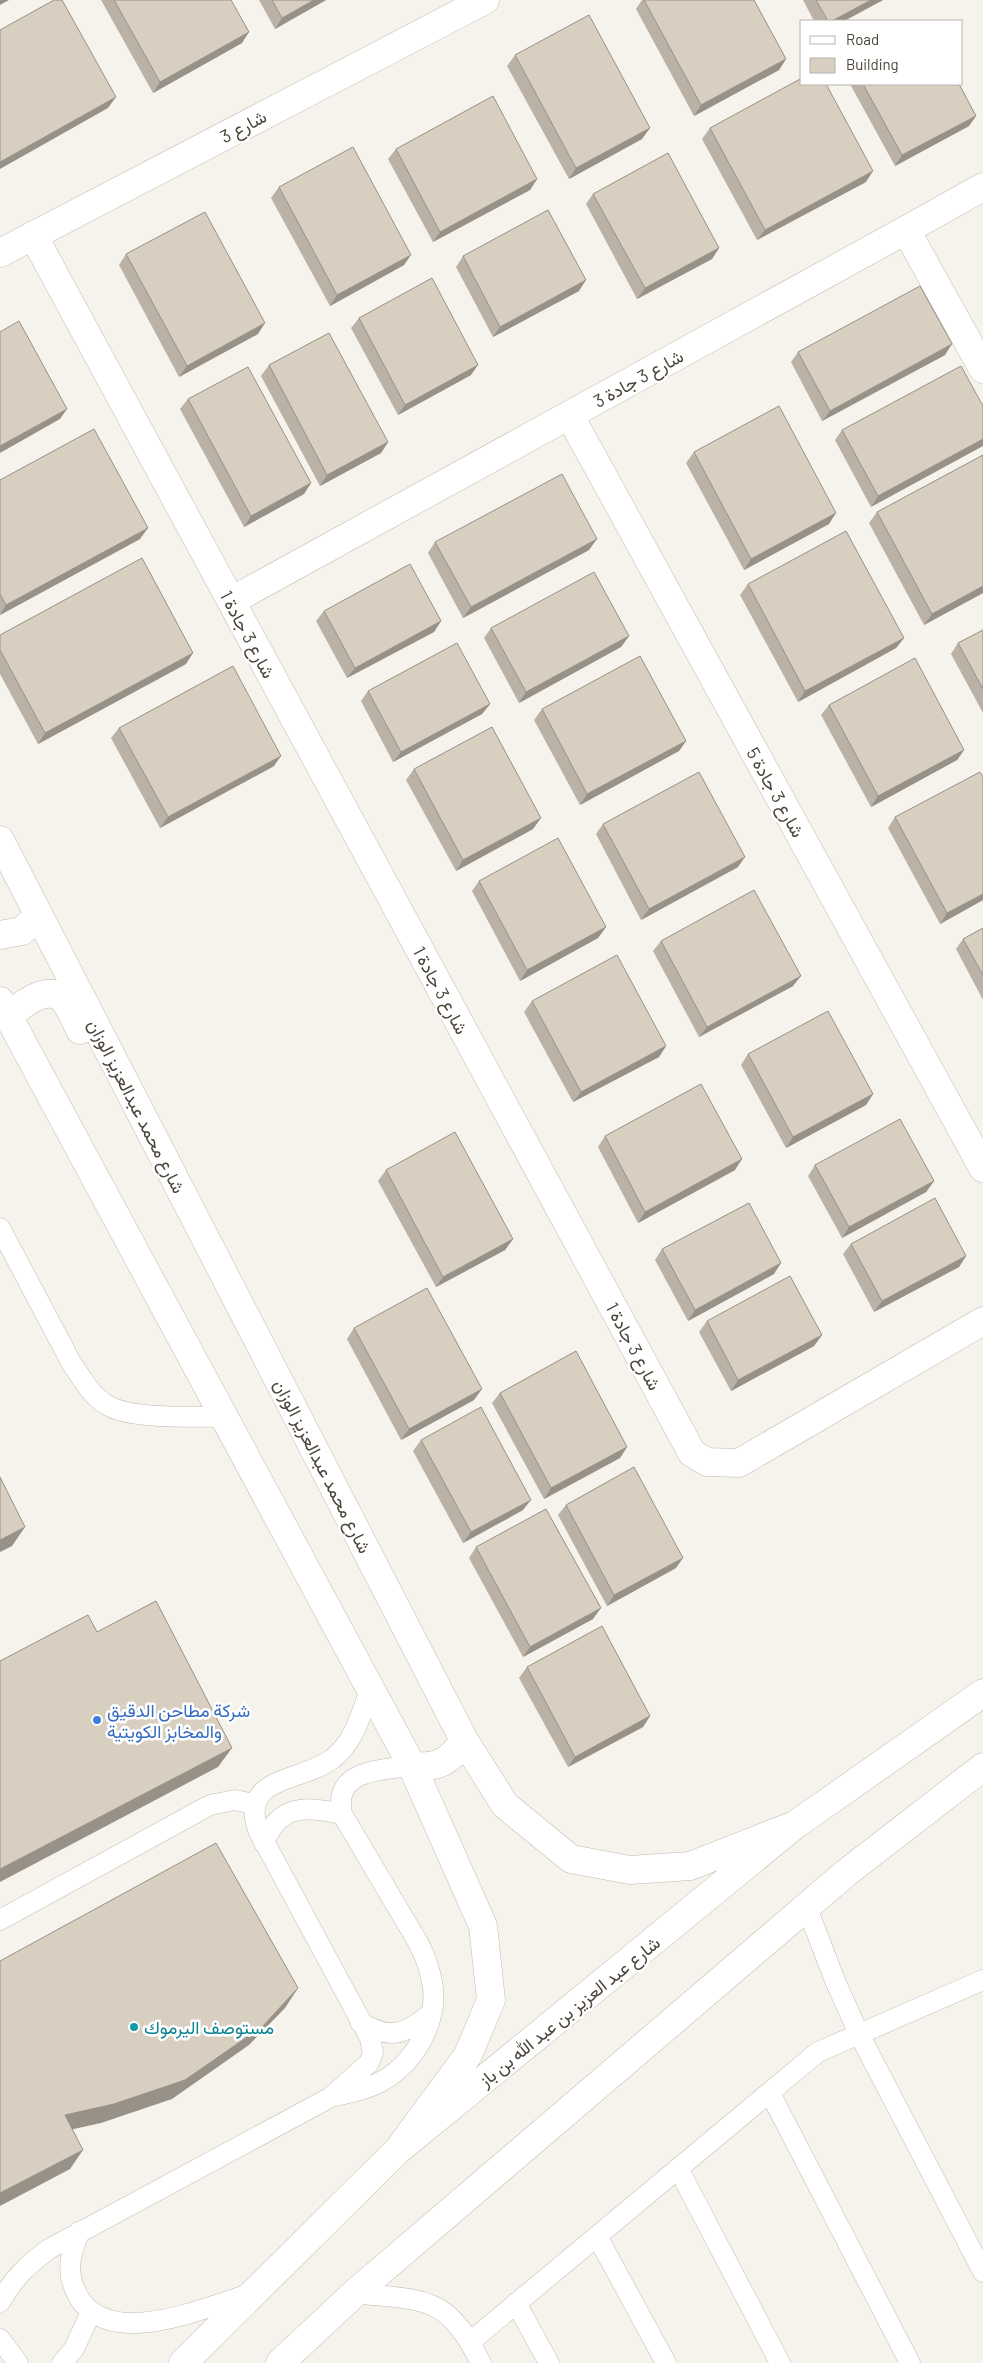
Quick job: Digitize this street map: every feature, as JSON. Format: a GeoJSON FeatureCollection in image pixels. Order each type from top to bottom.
{"type":"FeatureCollection","features":[{"type":"Feature","properties":{"kind":"street","name":"شارع 3"},"geometry":{"type":"LineString","coordinates":[[0,252],[485,0]]}},
{"type":"Feature","properties":{"kind":"street","name":"شارع 3 جادة 3"},"geometry":{"type":"LineString","coordinates":[[231,602],[983,188]]}},
{"type":"Feature","properties":{"kind":"street"},"geometry":{"type":"LineString","coordinates":[[906,230],[983,369]]}},
{"type":"Feature","properties":{"kind":"street","name":"شارع 3 جادة 1"},"geometry":{"type":"LineString","coordinates":[[33,235],[692,1453],[707,1462],[739,1463],[983,1321]]}},
{"type":"Feature","properties":{"kind":"street","name":"شارع 3 جادة 5"},"geometry":{"type":"LineString","coordinates":[[570,416],[983,1168]]}},
{"type":"Feature","properties":{"kind":"street","name":"شارع محمد عبدالعزيز الوزان"},"geometry":{"type":"LineString","coordinates":[[0,840],[464,1740],[505,1805],[571,1859],[630,1870],[690,1866],[795,1825]]}},
{"type":"Feature","properties":{"kind":"street"},"geometry":{"type":"LineString","coordinates":[[0,935],[22,930],[39,915]]}},
{"type":"Feature","properties":{"kind":"street"},"geometry":{"type":"LineString","coordinates":[[156,1143],[131,1131],[66,1003],[56,995],[42,994],[4,1009],[412,1766],[483,1926],[492,2000],[468,2056],[398,2150]]}},
{"type":"Feature","properties":{"kind":"street","name":"شارع عبد العزيز بن عبد الله بن باز"},"geometry":{"type":"LineString","coordinates":[[183,2363],[398,2150],[795,1825],[983,1693]]}},
{"type":"Feature","properties":{"kind":"street"},"geometry":{"type":"LineString","coordinates":[[412,1766],[428,1768],[442,1763],[455,1754],[464,1740]]}},
{"type":"Feature","properties":{"kind":"street"},"geometry":{"type":"LineString","coordinates":[[280,2363],[355,2293],[846,1873],[983,1767]]}},
{"type":"Feature","properties":{"kind":"lane"},"geometry":{"type":"LineString","coordinates":[[0,1228],[72,1364],[86,1384],[105,1404],[126,1413],[224,1417]]}},
{"type":"Feature","properties":{"kind":"lane"},"geometry":{"type":"LineString","coordinates":[[3,2289],[33,2260],[80,2231],[331,2097],[370,2063],[373,2053],[360,2022],[253,1818],[254,1804],[258,1795],[270,1787],[331,1760],[345,1748],[358,1723],[370,1690]]}},
{"type":"Feature","properties":{"kind":"lane"},"geometry":{"type":"LineString","coordinates":[[331,2097],[364,2089],[382,2081],[398,2070],[412,2056],[422,2037],[430,2014],[433,1989],[428,1963],[342,1814],[340,1804],[345,1787],[352,1779],[372,1772],[412,1766]]}},
{"type":"Feature","properties":{"kind":"lane"},"geometry":{"type":"LineString","coordinates":[[0,1920],[210,1805],[220,1801],[234,1800],[254,1804]]}},
{"type":"Feature","properties":{"kind":"lane"},"geometry":{"type":"LineString","coordinates":[[264,1842],[275,1821],[296,1810],[321,1810],[342,1814]]}},
{"type":"Feature","properties":{"kind":"lane"},"geometry":{"type":"LineString","coordinates":[[807,1908],[836,1983],[859,2034],[983,2272]]}},
{"type":"Feature","properties":{"kind":"lane"},"geometry":{"type":"LineString","coordinates":[[470,2342],[818,2052],[983,1980]]}},
{"type":"Feature","properties":{"kind":"lane"},"geometry":{"type":"LineString","coordinates":[[360,2022],[381,2032],[394,2034],[406,2031],[430,2014]]}},
{"type":"Feature","properties":{"kind":"lane"},"geometry":{"type":"LineString","coordinates":[[770,2093],[910,2363]]}},
{"type":"Feature","properties":{"kind":"lane"},"geometry":{"type":"LineString","coordinates":[[678,2168],[780,2363]]}},
{"type":"Feature","properties":{"kind":"lane"},"geometry":{"type":"LineString","coordinates":[[80,2231],[71,2252],[69,2267],[78,2294],[91,2312],[117,2323],[133,2324],[178,2316],[254,2293]]}},
{"type":"Feature","properties":{"kind":"lane"},"geometry":{"type":"LineString","coordinates":[[597,2236],[666,2363]]}},
{"type":"Feature","properties":{"kind":"lane"},"geometry":{"type":"LineString","coordinates":[[355,2293],[421,2302],[445,2313],[470,2342],[482,2363]]}},
{"type":"Feature","properties":{"kind":"lane"},"geometry":{"type":"LineString","coordinates":[[516,2303],[549,2363]]}},
{"type":"Feature","properties":{"kind":"lane"},"geometry":{"type":"LineString","coordinates":[[62,2363],[74,2349],[91,2312]]}},
{"type":"Feature","properties":{"kind":"building"},"geometry":{"type":"Polygon","coordinates":[[[54,0],[62,0],[116,97],[0,162],[0,30],[54,0]]]}},
{"type":"Feature","properties":{"kind":"building"},"geometry":{"type":"Polygon","coordinates":[[[114,0],[231,0],[249,32],[160,82],[114,0]]]}},
{"type":"Feature","properties":{"kind":"building"},"geometry":{"type":"Polygon","coordinates":[[[272,0],[314,0],[282,18],[272,0]]]}},
{"type":"Feature","properties":{"kind":"building"},"geometry":{"type":"Polygon","coordinates":[[[644,0],[754,0],[786,59],[701,105],[644,0]]]}},
{"type":"Feature","properties":{"kind":"building"},"geometry":{"type":"Polygon","coordinates":[[[816,0],[871,0],[834,20],[827,20],[816,0]]]}},
{"type":"Feature","properties":{"kind":"building"},"geometry":{"type":"Polygon","coordinates":[[[589,15],[650,128],[576,168],[515,55],[589,15]]]}},
{"type":"Feature","properties":{"kind":"building"},"geometry":{"type":"Polygon","coordinates":[[[800,79],[800,85],[827,85],[873,171],[765,230],[710,128],[800,79]]]}},
{"type":"Feature","properties":{"kind":"building"},"geometry":{"type":"Polygon","coordinates":[[[864,85],[960,85],[976,116],[902,155],[864,85]]]}},
{"type":"Feature","properties":{"kind":"building"},"geometry":{"type":"Polygon","coordinates":[[[493,96],[537,179],[440,232],[396,149],[493,96]]]}},
{"type":"Feature","properties":{"kind":"building"},"geometry":{"type":"Polygon","coordinates":[[[353,147],[411,255],[337,295],[279,187],[353,147]]]}},
{"type":"Feature","properties":{"kind":"building"},"geometry":{"type":"Polygon","coordinates":[[[668,153],[719,248],[645,288],[593,194],[668,153]]]}},
{"type":"Feature","properties":{"kind":"building"},"geometry":{"type":"Polygon","coordinates":[[[548,210],[586,280],[500,327],[463,256],[548,210]]]}},
{"type":"Feature","properties":{"kind":"building"},"geometry":{"type":"Polygon","coordinates":[[[205,212],[265,323],[187,366],[126,254],[205,212]]]}},
{"type":"Feature","properties":{"kind":"building"},"geometry":{"type":"Polygon","coordinates":[[[432,278],[478,365],[405,405],[359,318],[432,278]]]}},
{"type":"Feature","properties":{"kind":"building"},"geometry":{"type":"Polygon","coordinates":[[[920,286],[952,344],[830,411],[798,352],[920,286]]]}},
{"type":"Feature","properties":{"kind":"building"},"geometry":{"type":"Polygon","coordinates":[[[19,321],[67,409],[0,446],[0,332],[19,321]]]}},
{"type":"Feature","properties":{"kind":"building"},"geometry":{"type":"Polygon","coordinates":[[[329,333],[388,442],[327,475],[269,365],[329,333]]]}},
{"type":"Feature","properties":{"kind":"building"},"geometry":{"type":"Polygon","coordinates":[[[961,366],[983,406],[983,439],[878,496],[842,430],[961,366]]]}},
{"type":"Feature","properties":{"kind":"building"},"geometry":{"type":"Polygon","coordinates":[[[248,367],[311,483],[251,516],[188,399],[248,367]]]}},
{"type":"Feature","properties":{"kind":"building"},"geometry":{"type":"Polygon","coordinates":[[[779,406],[836,513],[751,559],[694,452],[779,406]]]}},
{"type":"Feature","properties":{"kind":"building"},"geometry":{"type":"Polygon","coordinates":[[[94,429],[148,528],[6,605],[0,594],[0,480],[94,429]]]}},
{"type":"Feature","properties":{"kind":"building"},"geometry":{"type":"Polygon","coordinates":[[[983,455],[983,586],[932,614],[877,512],[983,455]]]}},
{"type":"Feature","properties":{"kind":"building"},"geometry":{"type":"Polygon","coordinates":[[[562,474],[597,539],[471,607],[435,542],[562,474]]]}},
{"type":"Feature","properties":{"kind":"building"},"geometry":{"type":"Polygon","coordinates":[[[846,531],[904,638],[805,691],[748,584],[846,531]]]}},
{"type":"Feature","properties":{"kind":"building"},"geometry":{"type":"Polygon","coordinates":[[[142,558],[193,653],[45,733],[0,650],[0,635],[142,558]]]}},
{"type":"Feature","properties":{"kind":"building"},"geometry":{"type":"Polygon","coordinates":[[[410,564],[441,621],[355,668],[324,611],[410,564]]]}},
{"type":"Feature","properties":{"kind":"building"},"geometry":{"type":"Polygon","coordinates":[[[594,572],[629,636],[526,692],[491,628],[594,572]]]}},
{"type":"Feature","properties":{"kind":"building"},"geometry":{"type":"Polygon","coordinates":[[[983,630],[983,689],[958,643],[983,630]]]}},
{"type":"Feature","properties":{"kind":"building"},"geometry":{"type":"Polygon","coordinates":[[[457,643],[490,704],[401,752],[368,691],[457,643]]]}},
{"type":"Feature","properties":{"kind":"building"},"geometry":{"type":"Polygon","coordinates":[[[640,656],[686,741],[587,794],[542,709],[640,656]]]}},
{"type":"Feature","properties":{"kind":"building"},"geometry":{"type":"Polygon","coordinates":[[[915,658],[964,750],[878,796],[829,705],[915,658]]]}},
{"type":"Feature","properties":{"kind":"building"},"geometry":{"type":"Polygon","coordinates":[[[233,666],[281,756],[168,817],[119,728],[233,666]]]}},
{"type":"Feature","properties":{"kind":"building"},"geometry":{"type":"Polygon","coordinates":[[[492,727],[541,818],[463,860],[414,769],[492,727]]]}},
{"type":"Feature","properties":{"kind":"building"},"geometry":{"type":"Polygon","coordinates":[[[699,772],[745,857],[649,909],[603,824],[699,772]]]}},
{"type":"Feature","properties":{"kind":"building"},"geometry":{"type":"Polygon","coordinates":[[[980,772],[983,777],[983,894],[947,913],[895,817],[980,772]]]}},
{"type":"Feature","properties":{"kind":"building"},"geometry":{"type":"Polygon","coordinates":[[[558,838],[606,927],[527,970],[479,881],[558,838]]]}},
{"type":"Feature","properties":{"kind":"building"},"geometry":{"type":"Polygon","coordinates":[[[754,890],[801,976],[707,1027],[661,941],[754,890]]]}},
{"type":"Feature","properties":{"kind":"building"},"geometry":{"type":"Polygon","coordinates":[[[983,928],[983,975],[963,939],[983,928]]]}},
{"type":"Feature","properties":{"kind":"building"},"geometry":{"type":"Polygon","coordinates":[[[617,955],[666,1046],[581,1092],[532,1001],[617,955]]]}},
{"type":"Feature","properties":{"kind":"building"},"geometry":{"type":"Polygon","coordinates":[[[828,1011],[873,1094],[793,1137],[748,1054],[828,1011]]]}},
{"type":"Feature","properties":{"kind":"building"},"geometry":{"type":"Polygon","coordinates":[[[701,1084],[742,1159],[645,1212],[605,1136],[701,1084]]]}},
{"type":"Feature","properties":{"kind":"building"},"geometry":{"type":"Polygon","coordinates":[[[900,1119],[934,1181],[849,1227],[815,1165],[900,1119]]]}},
{"type":"Feature","properties":{"kind":"building"},"geometry":{"type":"Polygon","coordinates":[[[455,1132],[513,1239],[443,1277],[386,1170],[455,1132]]]}},
{"type":"Feature","properties":{"kind":"building"},"geometry":{"type":"Polygon","coordinates":[[[935,1198],[966,1256],[882,1301],[851,1244],[935,1198]]]}},
{"type":"Feature","properties":{"kind":"building"},"geometry":{"type":"Polygon","coordinates":[[[749,1203],[781,1263],[695,1310],[662,1249],[749,1203]]]}},
{"type":"Feature","properties":{"kind":"building"},"geometry":{"type":"Polygon","coordinates":[[[790,1276],[822,1335],[738,1380],[707,1321],[790,1276]]]}},
{"type":"Feature","properties":{"kind":"building"},"geometry":{"type":"Polygon","coordinates":[[[427,1288],[482,1389],[409,1429],[354,1328],[427,1288]]]}},
{"type":"Feature","properties":{"kind":"building"},"geometry":{"type":"Polygon","coordinates":[[[576,1351],[627,1447],[551,1488],[500,1393],[576,1351]]]}},
{"type":"Feature","properties":{"kind":"building"},"geometry":{"type":"Polygon","coordinates":[[[481,1407],[531,1500],[471,1532],[421,1440],[481,1407]]]}},
{"type":"Feature","properties":{"kind":"building"},"geometry":{"type":"Polygon","coordinates":[[[634,1467],[683,1558],[614,1595],[566,1505],[634,1467]]]}},
{"type":"Feature","properties":{"kind":"building"},"geometry":{"type":"Polygon","coordinates":[[[0,1477],[25,1527],[0,1540],[0,1477]]]}},
{"type":"Feature","properties":{"kind":"building"},"geometry":{"type":"Polygon","coordinates":[[[546,1509],[601,1608],[530,1647],[476,1547],[546,1509]]]}},
{"type":"Feature","properties":{"kind":"building","name":"شركة مطاحن الدقيق والمخابز الكويتية"},"geometry":{"type":"Polygon","coordinates":[[[156,1601],[232,1748],[0,1869],[0,1661],[88,1615],[97,1632],[156,1601]]]}},
{"type":"Feature","properties":{"kind":"building"},"geometry":{"type":"Polygon","coordinates":[[[602,1626],[650,1716],[575,1757],[527,1667],[602,1626]]]}},
{"type":"Feature","properties":{"kind":"building","name":"مستوصف اليرموك"},"geometry":{"type":"Polygon","coordinates":[[[216,1843],[298,1988],[263,2026],[185,2080],[114,2104],[65,2115],[83,2150],[0,2193],[0,1961],[216,1843]]]}},
{"type":"Feature","properties":{"kind":"place","name":"شركة مطاحن الدقيق والمخابز الكويتية"},"geometry":{"type":"Point","coordinates":[97,1720]}},
{"type":"Feature","properties":{"kind":"place","name":"مستوصف اليرموك"},"geometry":{"type":"Point","coordinates":[134,2027]}}]}
